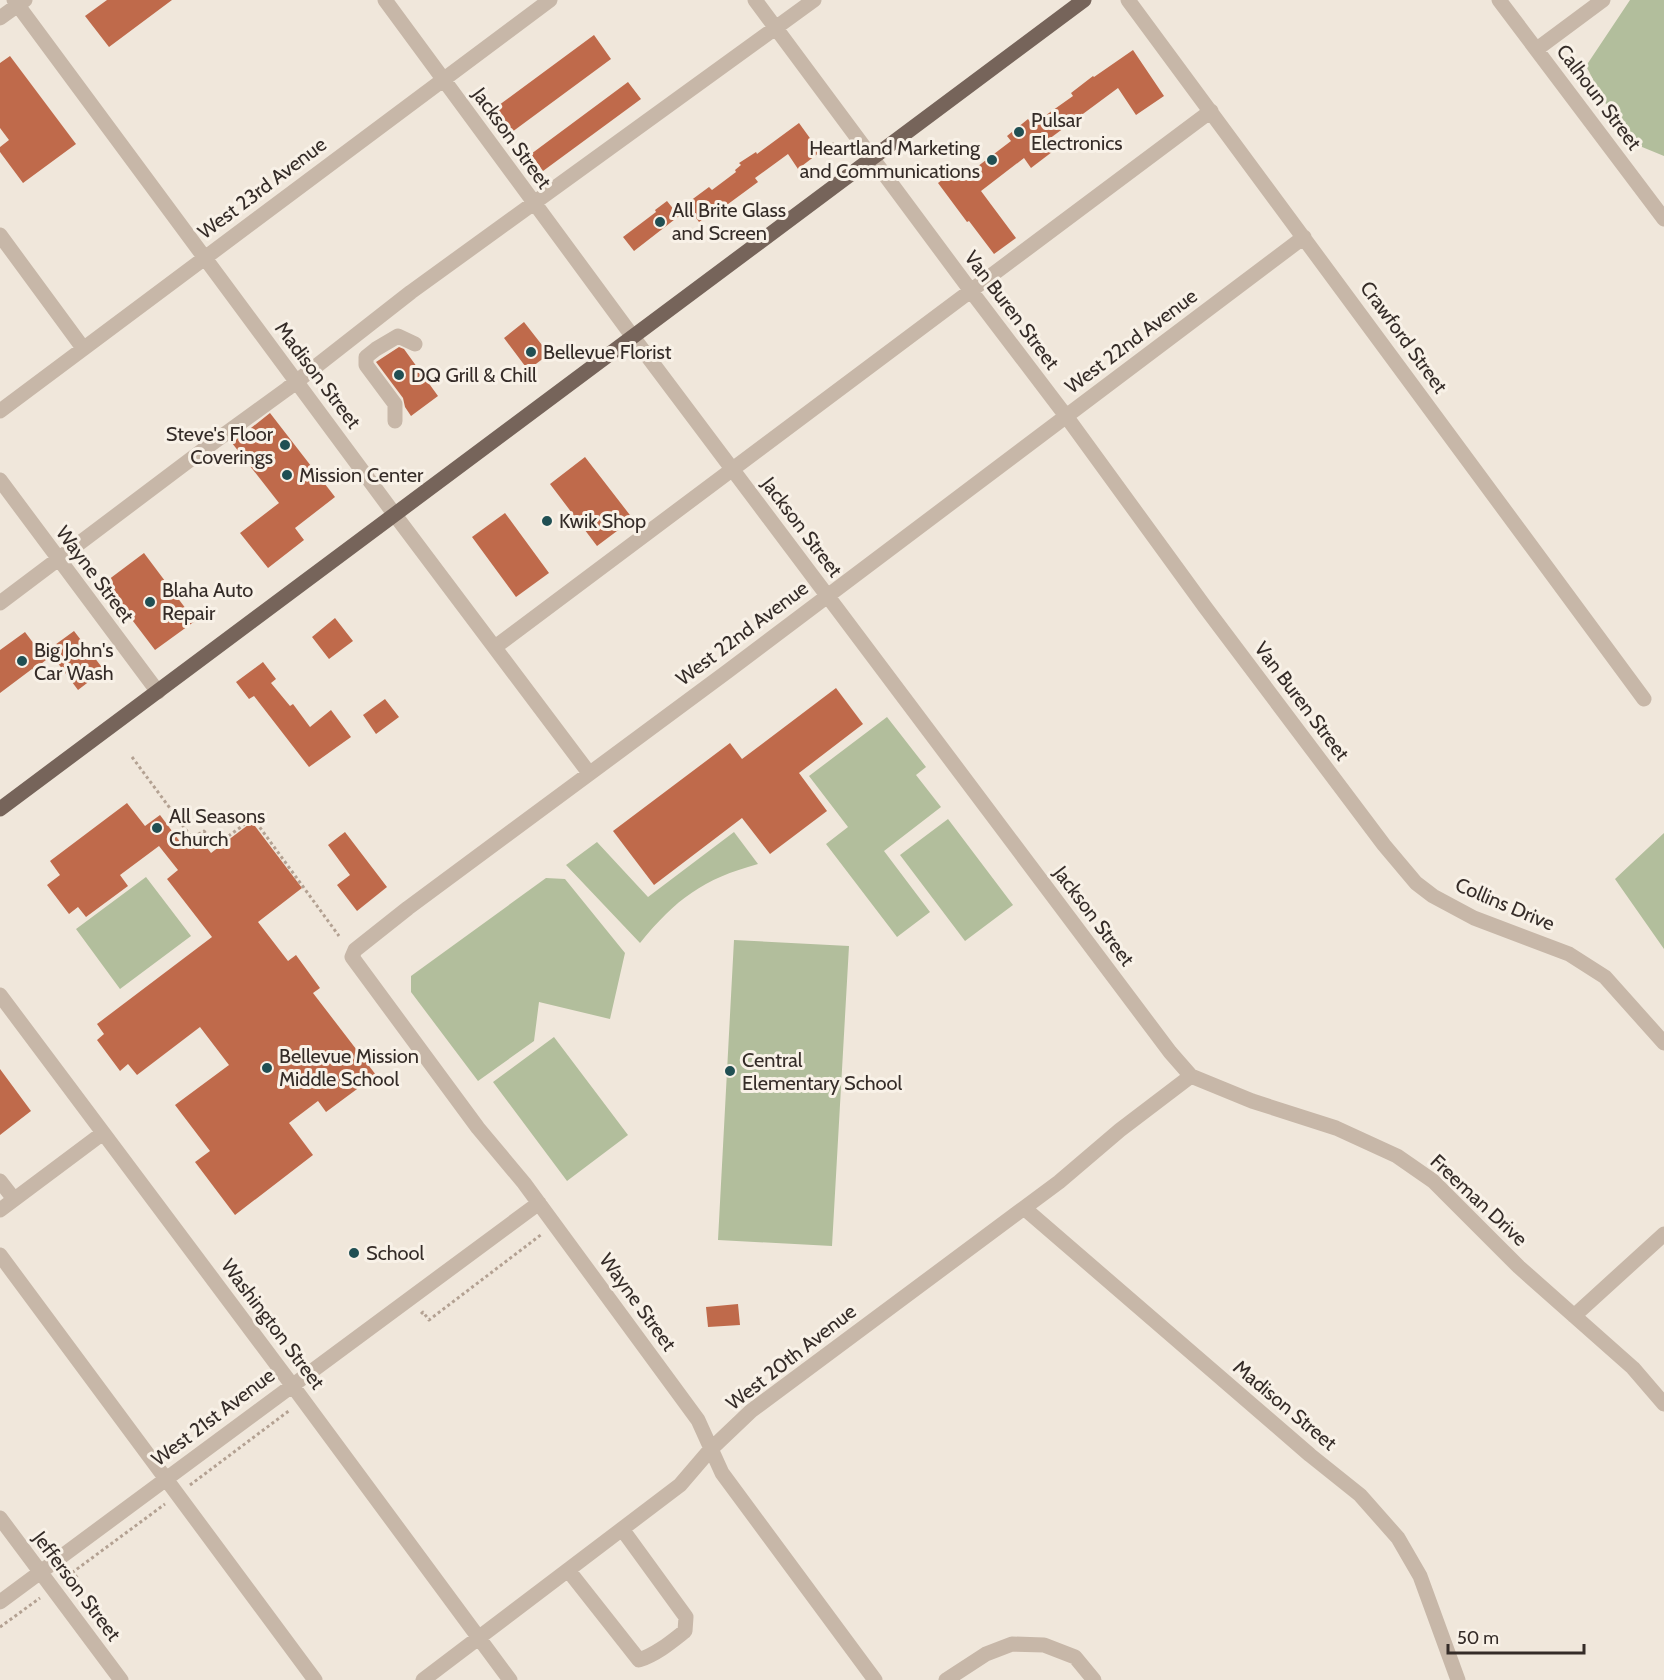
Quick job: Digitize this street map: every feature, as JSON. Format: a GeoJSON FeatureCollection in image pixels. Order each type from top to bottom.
{"type":"FeatureCollection","features":[{"type":"Feature","properties":{"kind":"main road"},"geometry":{"type":"LineString","coordinates":[[0,809],[1084,0]]}},
{"type":"Feature","properties":{"kind":"street","name":"Jackson Street"},"geometry":{"type":"LineString","coordinates":[[385,0],[633,338],[1170,1052],[1191,1076]]}},
{"type":"Feature","properties":{"kind":"street","name":"West 23rd Avenue"},"geometry":{"type":"LineString","coordinates":[[0,411],[550,0]]}},
{"type":"Feature","properties":{"kind":"street","name":"Van Buren Street"},"geometry":{"type":"LineString","coordinates":[[755,0],[1343,790]]}},
{"type":"Feature","properties":{"kind":"street"},"geometry":{"type":"LineString","coordinates":[[0,603],[411,292],[814,0]]}},
{"type":"Feature","properties":{"kind":"street","name":"Crawford Street"},"geometry":{"type":"LineString","coordinates":[[1128,0],[1644,699]]}},
{"type":"Feature","properties":{"kind":"street","name":"Calhoun Street"},"geometry":{"type":"LineString","coordinates":[[1499,0],[1664,219]]}},
{"type":"Feature","properties":{"kind":"street"},"geometry":{"type":"LineString","coordinates":[[1537,50],[1603,0]]}},
{"type":"Feature","properties":{"kind":"street"},"geometry":{"type":"LineString","coordinates":[[0,18],[19,2]]}},
{"type":"Feature","properties":{"kind":"street","name":"Madison Street"},"geometry":{"type":"LineString","coordinates":[[19,2],[204,257],[589,773]]}},
{"type":"Feature","properties":{"kind":"street"},"geometry":{"type":"LineString","coordinates":[[495,647],[1211,111]]}},
{"type":"Feature","properties":{"kind":"street"},"geometry":{"type":"LineString","coordinates":[[0,235],[83,348]]}},
{"type":"Feature","properties":{"kind":"street","name":"West 22nd Avenue"},"geometry":{"type":"LineString","coordinates":[[352,957],[355,950],[362,944],[1304,237]]}},
{"type":"Feature","properties":{"kind":"street"},"geometry":{"type":"LineString","coordinates":[[395,421],[395,404],[366,365],[366,357],[398,336],[414,344]]}},
{"type":"Feature","properties":{"kind":"street","name":"Wayne Street"},"geometry":{"type":"LineString","coordinates":[[0,480],[158,692]]}},
{"type":"Feature","properties":{"kind":"street","name":"Collins Drive"},"geometry":{"type":"LineString","coordinates":[[1343,790],[1416,883],[1433,896],[1474,918],[1569,954],[1587,965],[1605,977],[1664,1043]]}},
{"type":"Feature","properties":{"kind":"street","name":"Wayne Street"},"geometry":{"type":"LineString","coordinates":[[352,957],[478,1128],[555,1224],[698,1420],[722,1473],[875,1680]]}},
{"type":"Feature","properties":{"kind":"street","name":"Washington Street"},"geometry":{"type":"LineString","coordinates":[[0,995],[6,1016],[103,1133],[510,1680]]}},
{"type":"Feature","properties":{"kind":"street","name":"West 20th Avenue"},"geometry":{"type":"LineString","coordinates":[[423,1680],[680,1485],[710,1450],[751,1411],[1059,1182],[1120,1130],[1191,1076]]}},
{"type":"Feature","properties":{"kind":"street","name":"Freeman Drive"},"geometry":{"type":"LineString","coordinates":[[1191,1076],[1252,1101],[1336,1128],[1397,1156],[1433,1181],[1519,1267],[1633,1368],[1664,1404]]}},
{"type":"Feature","properties":{"kind":"street"},"geometry":{"type":"LineString","coordinates":[[0,1210],[103,1133]]}},
{"type":"Feature","properties":{"kind":"street"},"geometry":{"type":"LineString","coordinates":[[0,1181],[14,1199]]}},
{"type":"Feature","properties":{"kind":"street","name":"West 21st Avenue"},"geometry":{"type":"LineString","coordinates":[[0,1602],[539,1203]]}},
{"type":"Feature","properties":{"kind":"street","name":"Madison Street"},"geometry":{"type":"LineString","coordinates":[[1024,1208],[1310,1455],[1360,1495],[1398,1538],[1420,1576],[1458,1680]]}},
{"type":"Feature","properties":{"kind":"street"},"geometry":{"type":"LineString","coordinates":[[1574,1316],[1664,1234]]}},
{"type":"Feature","properties":{"kind":"street"},"geometry":{"type":"LineString","coordinates":[[0,1255],[315,1680]]}},
{"type":"Feature","properties":{"kind":"street","name":"Jefferson Street"},"geometry":{"type":"LineString","coordinates":[[0,1518],[121,1680]]}},
{"type":"Feature","properties":{"kind":"street"},"geometry":{"type":"LineString","coordinates":[[568,1569],[639,1659],[649,1657],[685,1631],[686,1617],[622,1529]]}},
{"type":"Feature","properties":{"kind":"street"},"geometry":{"type":"LineString","coordinates":[[946,1680],[986,1654],[1012,1644],[1044,1646],[1075,1657],[1094,1680]]}},
{"type":"Feature","properties":{"kind":"path"},"geometry":{"type":"LineString","coordinates":[[832,143],[842,156]]}},
{"type":"Feature","properties":{"kind":"path"},"geometry":{"type":"LineString","coordinates":[[132,757],[192,838],[204,831],[215,846],[253,818],[339,936]]}},
{"type":"Feature","properties":{"kind":"path"},"geometry":{"type":"LineString","coordinates":[[414,1318],[423,1312],[429,1320],[555,1224]]}},
{"type":"Feature","properties":{"kind":"path"},"geometry":{"type":"LineString","coordinates":[[0,1627],[41,1597],[47,1604],[78,1579],[73,1572],[303,1400]]}},
{"type":"Feature","properties":{"kind":"green space"},"geometry":{"type":"Polygon","coordinates":[[[1630,0],[1664,0],[1664,156],[1625,140],[1586,66],[1630,0]]]}},
{"type":"Feature","properties":{"kind":"green space"},"geometry":{"type":"Polygon","coordinates":[[[887,717],[926,767],[916,775],[941,807],[884,851],[930,912],[897,937],[826,844],[848,827],[809,776],[887,717]]]}},
{"type":"Feature","properties":{"kind":"green space"},"geometry":{"type":"Polygon","coordinates":[[[948,819],[1013,905],[965,941],[900,855],[948,819]]]}},
{"type":"Feature","properties":{"kind":"green space"},"geometry":{"type":"Polygon","coordinates":[[[734,832],[758,864],[721,876],[692,893],[666,914],[640,943],[566,865],[597,842],[648,897],[734,832]]]}},
{"type":"Feature","properties":{"kind":"green space"},"geometry":{"type":"Polygon","coordinates":[[[1664,833],[1664,949],[1615,879],[1664,833]]]}},
{"type":"Feature","properties":{"kind":"green space"},"geometry":{"type":"Polygon","coordinates":[[[146,877],[191,936],[120,989],[76,929],[146,877]]]}},
{"type":"Feature","properties":{"kind":"green space"},"geometry":{"type":"Polygon","coordinates":[[[546,878],[565,879],[625,953],[610,1019],[539,1002],[534,1041],[478,1081],[411,992],[411,976],[546,878]]]}},
{"type":"Feature","properties":{"kind":"green space"},"geometry":{"type":"Polygon","coordinates":[[[734,940],[849,946],[832,1246],[718,1240],[734,940]]]}},
{"type":"Feature","properties":{"kind":"green space"},"geometry":{"type":"Polygon","coordinates":[[[554,1037],[628,1135],[567,1181],[493,1082],[554,1037]]]}},
{"type":"Feature","properties":{"kind":"building"},"geometry":{"type":"Polygon","coordinates":[[[107,0],[172,0],[109,47],[85,16],[107,0]]]}},
{"type":"Feature","properties":{"kind":"building"},"geometry":{"type":"Polygon","coordinates":[[[594,35],[611,59],[512,132],[495,108],[594,35]]]}},
{"type":"Feature","properties":{"kind":"building"},"geometry":{"type":"Polygon","coordinates":[[[1133,50],[1164,96],[1136,115],[1118,88],[1045,142],[1052,152],[1031,168],[1024,158],[981,191],[1016,238],[994,254],[938,183],[959,167],[965,176],[1011,141],[1007,136],[1028,119],[1032,125],[1073,96],[1071,93],[1093,76],[1133,50]]]}},
{"type":"Feature","properties":{"kind":"building"},"geometry":{"type":"Polygon","coordinates":[[[10,56],[76,144],[23,183],[0,152],[0,147],[9,140],[0,128],[0,63],[10,56]]]}},
{"type":"Feature","properties":{"kind":"building"},"geometry":{"type":"Polygon","coordinates":[[[628,82],[641,99],[543,171],[531,154],[628,82]]]}},
{"type":"Feature","properties":{"kind":"building"},"geometry":{"type":"Polygon","coordinates":[[[799,123],[820,152],[798,169],[788,154],[755,178],[758,182],[725,208],[713,217],[710,214],[699,222],[686,204],[709,187],[712,190],[736,172],[735,170],[741,165],[739,163],[756,152],[757,154],[799,123]]]}},
{"type":"Feature","properties":{"kind":"building"},"geometry":{"type":"Polygon","coordinates":[[[667,201],[679,216],[634,251],[623,237],[667,201]]]}},
{"type":"Feature","properties":{"kind":"building"},"geometry":{"type":"Polygon","coordinates":[[[524,322],[549,354],[528,370],[504,338],[524,322]]]}},
{"type":"Feature","properties":{"kind":"building"},"geometry":{"type":"Polygon","coordinates":[[[399,347],[404,349],[438,396],[411,416],[405,407],[403,398],[376,362],[399,347]]]}},
{"type":"Feature","properties":{"kind":"building","name":"Mission Center"},"geometry":{"type":"Polygon","coordinates":[[[270,413],[335,497],[295,528],[304,540],[268,568],[240,533],[279,503],[232,443],[270,413]]]}},
{"type":"Feature","properties":{"kind":"building"},"geometry":{"type":"Polygon","coordinates":[[[585,457],[633,519],[597,546],[550,484],[585,457]]]}},
{"type":"Feature","properties":{"kind":"building"},"geometry":{"type":"Polygon","coordinates":[[[505,513],[549,573],[516,597],[472,537],[505,513]]]}},
{"type":"Feature","properties":{"kind":"building","name":"Blaha Auto Repair"},"geometry":{"type":"Polygon","coordinates":[[[144,553],[195,621],[155,650],[104,583],[144,553]]]}},
{"type":"Feature","properties":{"kind":"building"},"geometry":{"type":"Polygon","coordinates":[[[335,618],[353,641],[329,659],[312,637],[335,618]]]}},
{"type":"Feature","properties":{"kind":"building"},"geometry":{"type":"Polygon","coordinates":[[[74,631],[104,670],[78,690],[48,650],[74,631]]]}},
{"type":"Feature","properties":{"kind":"building","name":"Big John's Car Wash"},"geometry":{"type":"Polygon","coordinates":[[[25,632],[46,660],[0,693],[0,650],[25,632]]]}},
{"type":"Feature","properties":{"kind":"building"},"geometry":{"type":"Polygon","coordinates":[[[263,662],[276,679],[271,683],[290,706],[293,704],[310,727],[331,710],[351,737],[309,767],[254,696],[249,699],[236,682],[263,662]]]}},
{"type":"Feature","properties":{"kind":"building"},"geometry":{"type":"Polygon","coordinates":[[[836,688],[863,724],[799,773],[827,811],[770,854],[742,818],[654,885],[613,831],[730,743],[742,759],[836,688]]]}},
{"type":"Feature","properties":{"kind":"building"},"geometry":{"type":"Polygon","coordinates":[[[385,699],[399,717],[376,734],[363,715],[385,699]]]}},
{"type":"Feature","properties":{"kind":"building","name":"Bellevue Mission Middle School"},"geometry":{"type":"Polygon","coordinates":[[[127,803],[145,826],[160,815],[184,847],[198,836],[211,853],[252,822],[302,888],[258,922],[288,961],[296,955],[320,988],[313,993],[376,1075],[326,1112],[318,1101],[289,1123],[313,1155],[235,1215],[195,1162],[210,1151],[175,1105],[229,1065],[200,1027],[137,1075],[128,1064],[120,1071],[97,1040],[104,1034],[97,1024],[212,937],[167,879],[178,870],[159,846],[120,875],[128,886],[86,917],[78,907],[69,914],[47,885],[60,875],[50,861],[127,803]]]}},
{"type":"Feature","properties":{"kind":"building"},"geometry":{"type":"Polygon","coordinates":[[[345,832],[387,887],[357,911],[337,885],[350,875],[328,845],[345,832]]]}},
{"type":"Feature","properties":{"kind":"building"},"geometry":{"type":"Polygon","coordinates":[[[0,1069],[31,1111],[0,1135],[0,1069]]]}},
{"type":"Feature","properties":{"kind":"building"},"geometry":{"type":"Polygon","coordinates":[[[738,1304],[740,1325],[708,1327],[706,1307],[738,1304]]]}},
{"type":"Feature","properties":{"kind":"place","name":"Pulsar Electronics"},"geometry":{"type":"Point","coordinates":[1019,132]}},
{"type":"Feature","properties":{"kind":"place","name":"Heartland Marketing and Communications"},"geometry":{"type":"Point","coordinates":[992,160]}},
{"type":"Feature","properties":{"kind":"place","name":"All Brite Glass and Screen"},"geometry":{"type":"Point","coordinates":[660,222]}},
{"type":"Feature","properties":{"kind":"place","name":"Bellevue Florist"},"geometry":{"type":"Point","coordinates":[531,352]}},
{"type":"Feature","properties":{"kind":"place","name":"DQ Grill & Chill"},"geometry":{"type":"Point","coordinates":[399,375]}},
{"type":"Feature","properties":{"kind":"place","name":"Steve's Floor Coverings"},"geometry":{"type":"Point","coordinates":[285,445]}},
{"type":"Feature","properties":{"kind":"place","name":"Mission Center"},"geometry":{"type":"Point","coordinates":[287,475]}},
{"type":"Feature","properties":{"kind":"place","name":"Kwik Shop"},"geometry":{"type":"Point","coordinates":[547,521]}},
{"type":"Feature","properties":{"kind":"place","name":"Blaha Auto Repair"},"geometry":{"type":"Point","coordinates":[150,602]}},
{"type":"Feature","properties":{"kind":"place","name":"Big John's Car Wash"},"geometry":{"type":"Point","coordinates":[22,661]}},
{"type":"Feature","properties":{"kind":"place","name":"All Seasons Church"},"geometry":{"type":"Point","coordinates":[157,828]}},
{"type":"Feature","properties":{"kind":"place","name":"Bellevue Mission Middle School"},"geometry":{"type":"Point","coordinates":[267,1068]}},
{"type":"Feature","properties":{"kind":"place","name":"Central Elementary School"},"geometry":{"type":"Point","coordinates":[730,1071]}},
{"type":"Feature","properties":{"kind":"place","name":"School"},"geometry":{"type":"Point","coordinates":[354,1253]}}]}
